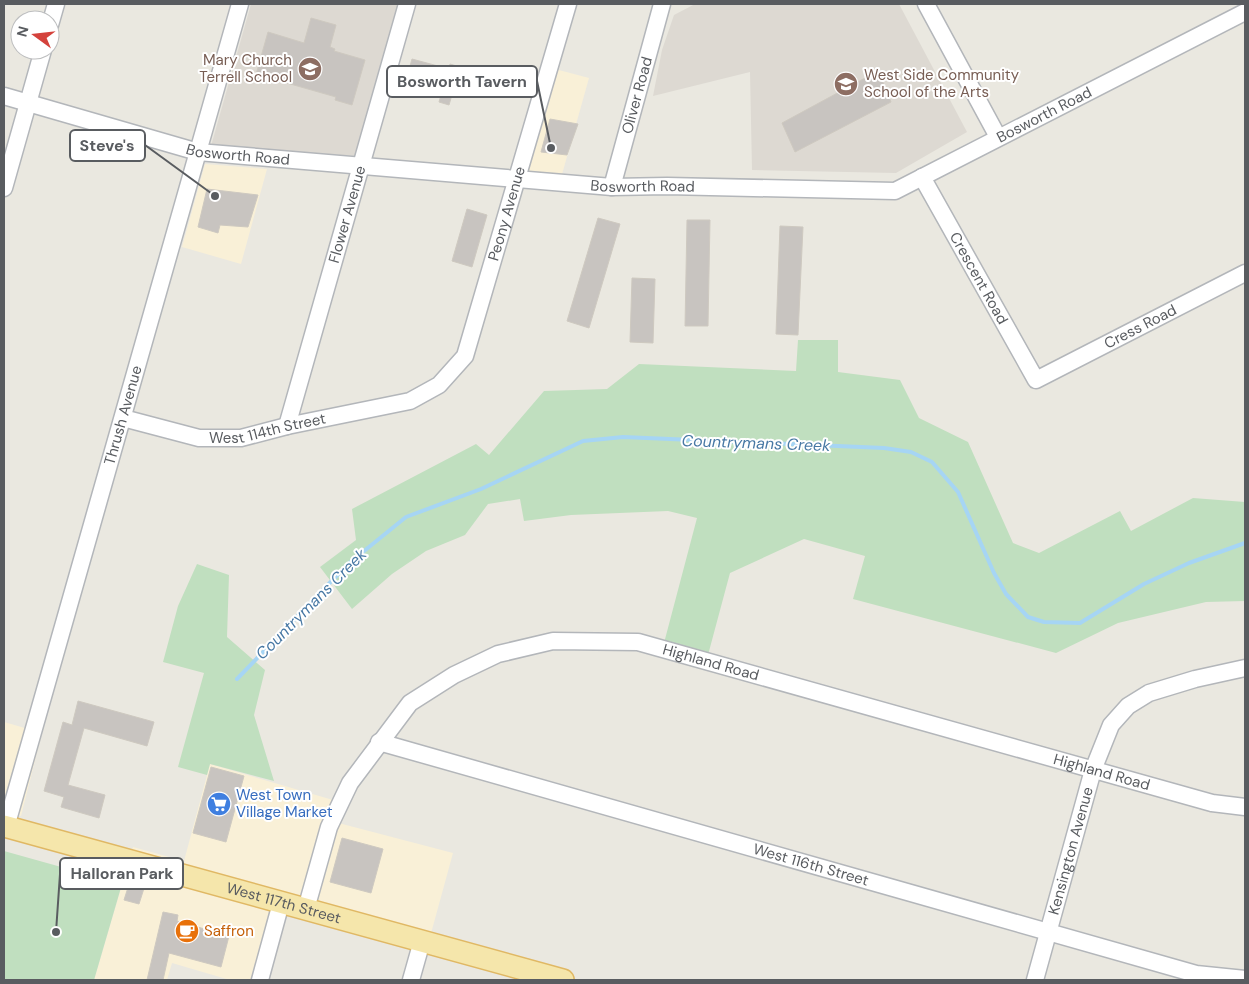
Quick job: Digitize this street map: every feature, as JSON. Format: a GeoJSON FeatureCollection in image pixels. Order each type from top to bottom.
{"type":"FeatureCollection","features":[{"type":"Feature","properties":{"kind":"main road","name":"West 117th Street"},"geometry":{"type":"LineString","coordinates":[[5,827],[563,980]]}},
{"type":"Feature","properties":{"kind":"street","name":"Thrush Avenue"},"geometry":{"type":"LineString","coordinates":[[5,827],[124,418],[240,4]]}},
{"type":"Feature","properties":{"kind":"street","name":"Flower Avenue"},"geometry":{"type":"LineString","coordinates":[[287,426],[407,4]]}},
{"type":"Feature","properties":{"kind":"street","name":"Peony Avenue"},"geometry":{"type":"LineString","coordinates":[[410,402],[439,385],[465,356],[568,4]]}},
{"type":"Feature","properties":{"kind":"street","name":"Oliver Road"},"geometry":{"type":"LineString","coordinates":[[612,187],[662,4]]}},
{"type":"Feature","properties":{"kind":"street"},"geometry":{"type":"LineString","coordinates":[[926,4],[998,137]]}},
{"type":"Feature","properties":{"kind":"street","name":"Bosworth Road"},"geometry":{"type":"LineString","coordinates":[[4,96],[198,152],[612,187],[667,186],[895,191],[1245,12]]}},
{"type":"Feature","properties":{"kind":"street"},"geometry":{"type":"LineString","coordinates":[[4,188],[40,60]]}},
{"type":"Feature","properties":{"kind":"street","name":"Crescent Road"},"geometry":{"type":"LineString","coordinates":[[922,177],[1036,380]]}},
{"type":"Feature","properties":{"kind":"street","name":"Cress Road"},"geometry":{"type":"LineString","coordinates":[[1036,380],[1245,273]]}},
{"type":"Feature","properties":{"kind":"street","name":"West 114th Street"},"geometry":{"type":"LineString","coordinates":[[124,418],[199,438],[242,438],[287,426],[410,402]]}},
{"type":"Feature","properties":{"kind":"street","name":"Highland Road"},"geometry":{"type":"LineString","coordinates":[[306,909],[329,827],[350,783],[410,703],[454,675],[498,654],[553,641],[638,642],[1212,803],[1245,807]]}},
{"type":"Feature","properties":{"kind":"street","name":"Kensington Avenue"},"geometry":{"type":"LineString","coordinates":[[1035,980],[1093,770],[1110,725],[1128,706],[1149,693],[1195,679],[1245,668]]}},
{"type":"Feature","properties":{"kind":"street","name":"West 116th Street"},"geometry":{"type":"LineString","coordinates":[[379,742],[1196,974],[1245,979]]}},
{"type":"Feature","properties":{"kind":"street"},"geometry":{"type":"LineString","coordinates":[[260,980],[282,903]]}},
{"type":"Feature","properties":{"kind":"street"},"geometry":{"type":"LineString","coordinates":[[411,980],[422,941]]}},
{"type":"Feature","properties":{"kind":"shaded area"},"geometry":{"type":"Polygon","coordinates":[[[251,4],[401,4],[357,156],[211,146],[251,4]]]}},
{"type":"Feature","properties":{"kind":"shaded area","name":"West Side Community School of the Arts"},"geometry":{"type":"Polygon","coordinates":[[[695,4],[899,4],[967,132],[896,173],[752,170],[750,72],[653,96],[662,50],[674,15],[695,4]]]}},
{"type":"Feature","properties":{"kind":"shaded area"},"geometry":{"type":"Polygon","coordinates":[[[555,69],[589,78],[561,178],[523,175],[555,69]]]}},
{"type":"Feature","properties":{"kind":"shaded area"},"geometry":{"type":"Polygon","coordinates":[[[205,164],[267,169],[241,264],[182,247],[205,164]]]}},
{"type":"Feature","properties":{"kind":"shaded area"},"geometry":{"type":"Polygon","coordinates":[[[4,722],[42,733],[21,816],[4,811],[4,722]]]}},
{"type":"Feature","properties":{"kind":"shaded area"},"geometry":{"type":"Polygon","coordinates":[[[210,764],[333,800],[327,820],[453,853],[427,948],[277,908],[257,980],[230,980],[172,963],[167,980],[94,980],[133,847],[184,861],[210,764]]]}},
{"type":"Feature","properties":{"kind":"green space"},"geometry":{"type":"Polygon","coordinates":[[[798,340],[838,340],[838,372],[900,380],[919,418],[968,442],[1013,543],[1039,553],[1120,511],[1131,531],[1193,498],[1245,502],[1245,601],[1206,602],[1118,623],[1056,653],[853,599],[865,556],[804,539],[730,573],[708,655],[664,643],[697,518],[668,511],[571,515],[524,521],[520,499],[488,504],[465,535],[426,551],[392,574],[352,609],[320,567],[356,540],[352,509],[476,444],[489,455],[544,391],[607,389],[639,364],[796,371],[798,340]]]}},
{"type":"Feature","properties":{"kind":"green space"},"geometry":{"type":"Polygon","coordinates":[[[197,564],[229,575],[227,637],[265,670],[254,715],[274,781],[210,764],[207,775],[178,767],[204,673],[163,662],[178,606],[197,564]]]}},
{"type":"Feature","properties":{"kind":"green space"},"geometry":{"type":"Polygon","coordinates":[[[4,851],[122,884],[94,980],[4,980],[4,851]]]}},
{"type":"Feature","properties":{"kind":"building","name":"Mary Church Terrell School"},"geometry":{"type":"Polygon","coordinates":[[[311,18],[336,25],[330,47],[335,49],[334,51],[365,60],[352,105],[335,100],[336,97],[273,79],[272,83],[255,78],[268,32],[304,43],[311,18]]]}},
{"type":"Feature","properties":{"kind":"building"},"geometry":{"type":"Polygon","coordinates":[[[412,59],[449,69],[450,64],[460,67],[449,105],[439,102],[441,95],[405,84],[412,59]]]}},
{"type":"Feature","properties":{"kind":"building"},"geometry":{"type":"Polygon","coordinates":[[[878,71],[891,102],[795,152],[782,123],[878,71]]]}},
{"type":"Feature","properties":{"kind":"building"},"geometry":{"type":"Polygon","coordinates":[[[550,119],[578,124],[567,155],[541,152],[550,119]]]}},
{"type":"Feature","properties":{"kind":"building"},"geometry":{"type":"Polygon","coordinates":[[[207,189],[258,195],[248,227],[220,225],[218,233],[198,227],[207,189]]]}},
{"type":"Feature","properties":{"kind":"building"},"geometry":{"type":"Polygon","coordinates":[[[467,209],[487,215],[472,267],[452,261],[467,209]]]}},
{"type":"Feature","properties":{"kind":"building"},"geometry":{"type":"Polygon","coordinates":[[[598,218],[620,224],[589,328],[567,321],[598,218]]]}},
{"type":"Feature","properties":{"kind":"building"},"geometry":{"type":"Polygon","coordinates":[[[687,220],[710,220],[708,326],[685,326],[687,220]]]}},
{"type":"Feature","properties":{"kind":"building"},"geometry":{"type":"Polygon","coordinates":[[[780,226],[803,227],[798,335],[776,334],[780,226]]]}},
{"type":"Feature","properties":{"kind":"building"},"geometry":{"type":"Polygon","coordinates":[[[632,278],[655,279],[653,343],[630,342],[632,278]]]}},
{"type":"Feature","properties":{"kind":"building"},"geometry":{"type":"Polygon","coordinates":[[[78,701],[154,722],[147,746],[84,728],[68,785],[105,795],[99,818],[61,807],[64,797],[44,791],[63,722],[72,725],[78,701]]]}},
{"type":"Feature","properties":{"kind":"building","name":"West Town Village Market"},"geometry":{"type":"Polygon","coordinates":[[[211,767],[244,776],[226,842],[193,833],[211,767]]]}},
{"type":"Feature","properties":{"kind":"building"},"geometry":{"type":"Polygon","coordinates":[[[342,838],[383,849],[371,893],[330,882],[342,838]]]}},
{"type":"Feature","properties":{"kind":"building"},"geometry":{"type":"Polygon","coordinates":[[[131,878],[146,882],[139,904],[124,900],[131,878]]]}},
{"type":"Feature","properties":{"kind":"building"},"geometry":{"type":"Polygon","coordinates":[[[163,912],[178,915],[177,921],[229,936],[221,967],[169,953],[163,980],[147,980],[163,912]]]}},
{"type":"Feature","properties":{"kind":"waterway","name":"Countrymans Creek"},"geometry":{"type":"LineString","coordinates":[[237,679],[348,564],[406,517],[481,489],[583,441],[623,437],[884,448],[911,452],[932,462],[958,492],[994,573],[1006,594],[1028,617],[1044,622],[1080,623],[1144,584],[1189,563],[1245,543]]}},
{"type":"Feature","properties":{"kind":"place","name":"Mary Church Terrell School"},"geometry":{"type":"Point","coordinates":[310,69]}},
{"type":"Feature","properties":{"kind":"place","name":"West Side Community School of the Arts"},"geometry":{"type":"Point","coordinates":[846,84]}},
{"type":"Feature","properties":{"kind":"place","name":"Bosworth Tavern"},"geometry":{"type":"Point","coordinates":[551,148]}},
{"type":"Feature","properties":{"kind":"place","name":"Steve's"},"geometry":{"type":"Point","coordinates":[215,196]}},
{"type":"Feature","properties":{"kind":"place","name":"West Town Village Market"},"geometry":{"type":"Point","coordinates":[219,804]}},
{"type":"Feature","properties":{"kind":"place","name":"Saffron"},"geometry":{"type":"Point","coordinates":[187,931]}},
{"type":"Feature","properties":{"kind":"place","name":"Halloran Park"},"geometry":{"type":"Point","coordinates":[56,932]}}]}
